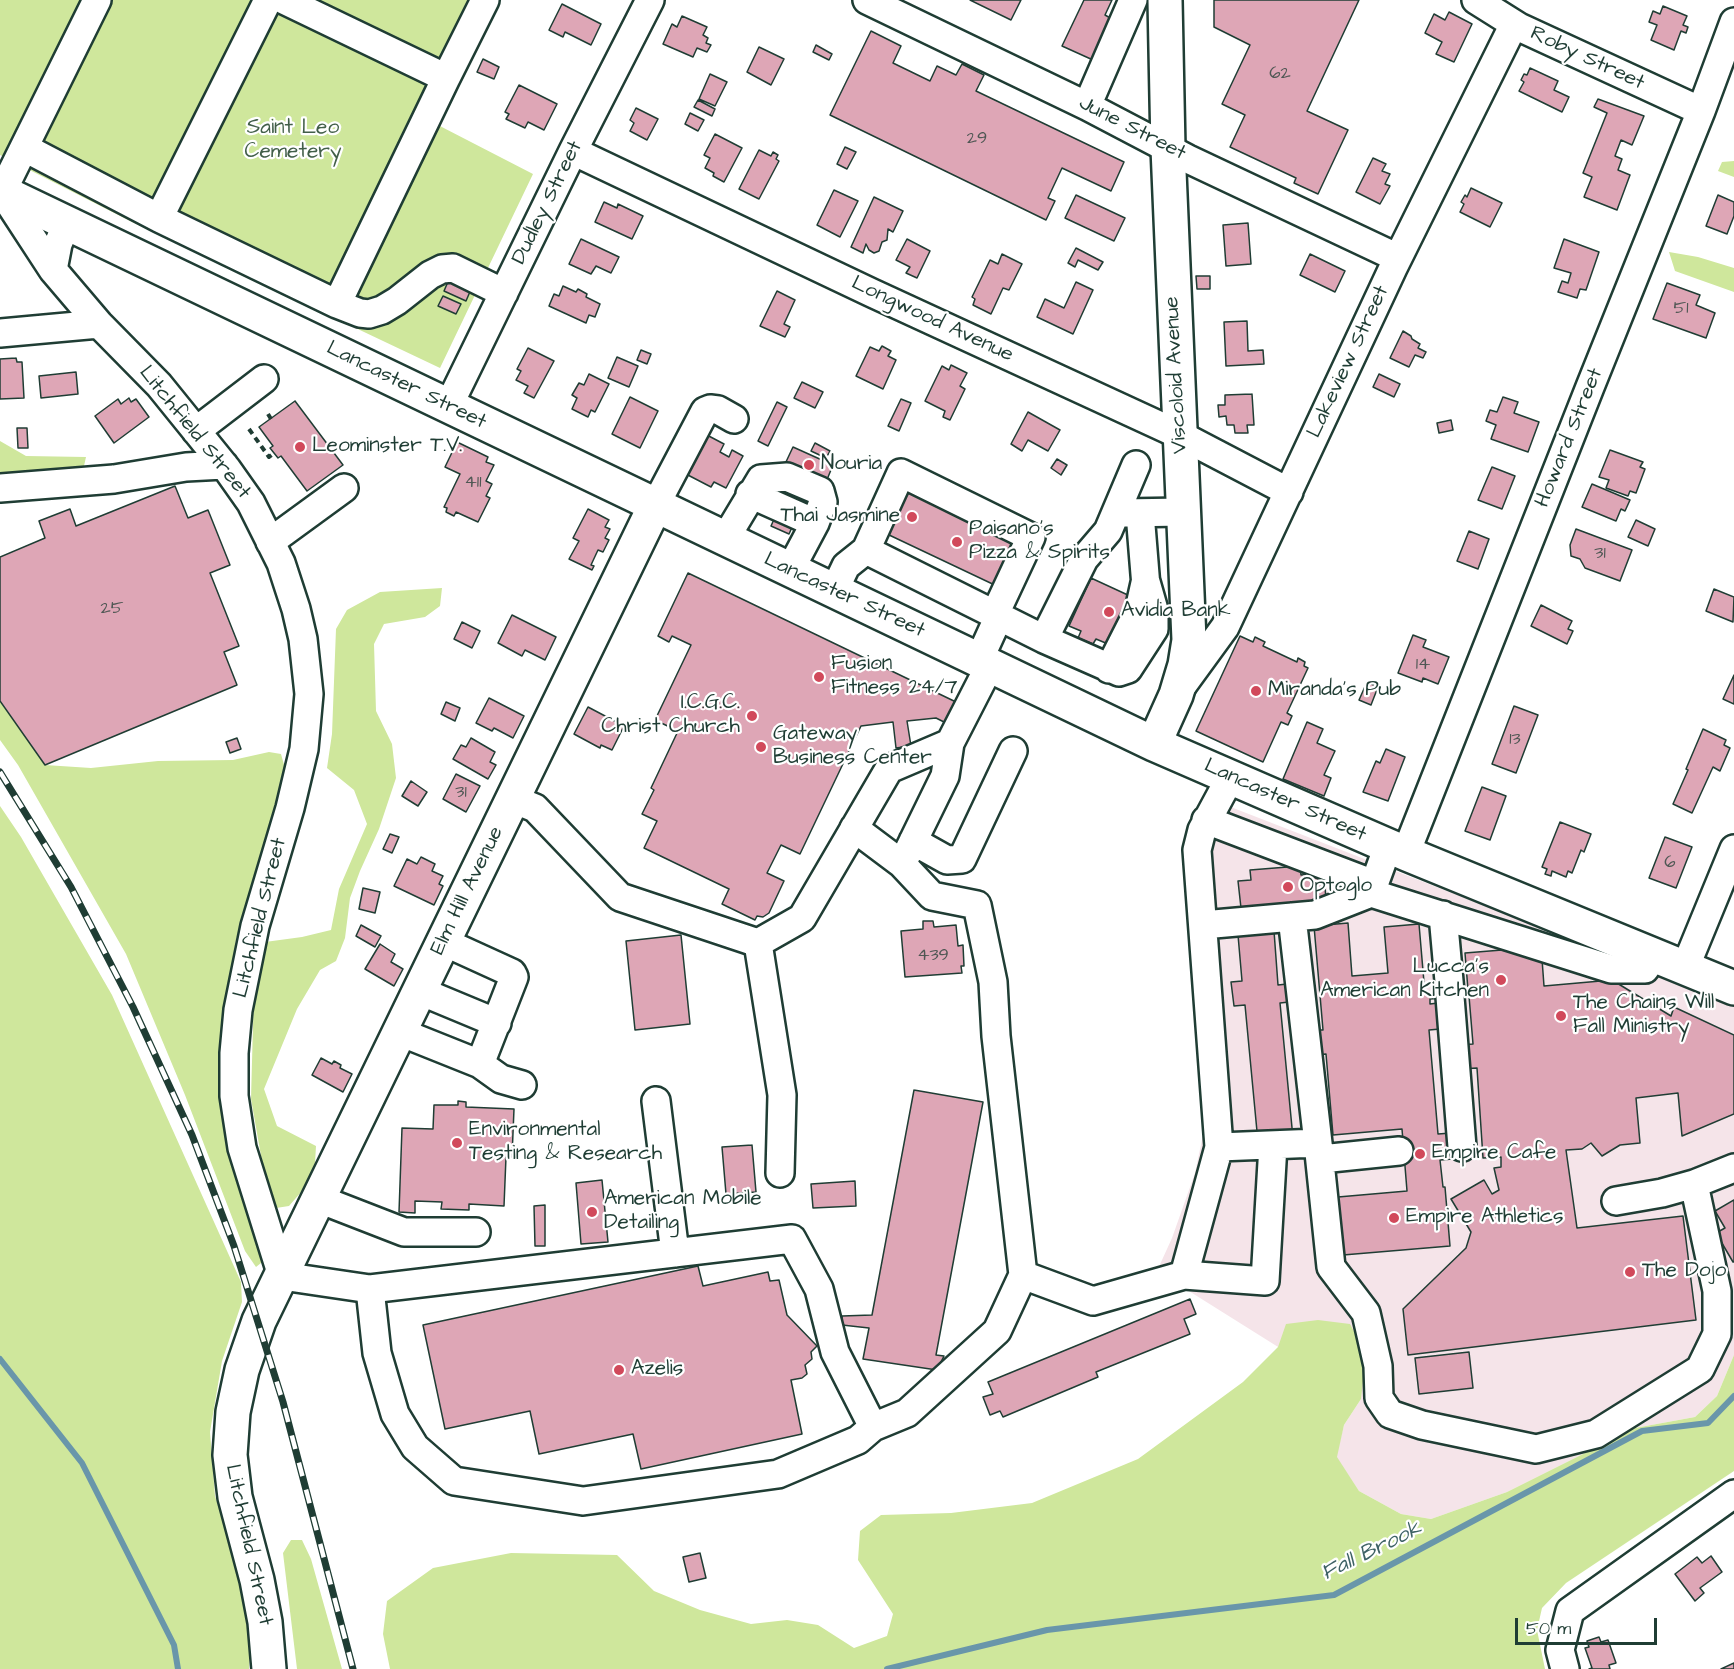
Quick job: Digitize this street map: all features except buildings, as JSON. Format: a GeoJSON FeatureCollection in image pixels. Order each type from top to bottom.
{"type":"FeatureCollection","features":[{"type":"Feature","properties":{"kind":"main road","name":"Viscoloid Avenue"},"geometry":{"type":"LineString","coordinates":[[1154,744],[1176,695],[1185,665],[1189,640],[1168,148],[1165,0]]}},
{"type":"Feature","properties":{"kind":"main road","name":"Lancaster Street"},"geometry":{"type":"LineString","coordinates":[[1,192],[1154,744],[1397,850],[1734,988]]}},
{"type":"Feature","properties":{"kind":"main road","name":"Elm Hill Avenue"},"geometry":{"type":"LineString","coordinates":[[282,1276],[655,506]]}},
{"type":"Feature","properties":{"kind":"main road","name":"Litchfield Street"},"geometry":{"type":"LineString","coordinates":[[269,1669],[265,1622],[257,1580],[235,1497],[230,1455],[233,1412],[242,1370],[259,1321],[282,1276]]}},
{"type":"Feature","properties":{"kind":"street"},"geometry":{"type":"LineString","coordinates":[[1,192],[97,0]]}},
{"type":"Feature","properties":{"kind":"street"},"geometry":{"type":"LineString","coordinates":[[159,218],[268,0]]}},
{"type":"Feature","properties":{"kind":"street"},"geometry":{"type":"LineString","coordinates":[[284,0],[447,78]]}},
{"type":"Feature","properties":{"kind":"street"},"geometry":{"type":"LineString","coordinates":[[337,304],[485,0]]}},
{"type":"Feature","properties":{"kind":"street","name":"Dudley Street"},"geometry":{"type":"LineString","coordinates":[[448,407],[573,151],[650,0]]}},
{"type":"Feature","properties":{"kind":"street","name":"June Street"},"geometry":{"type":"LineString","coordinates":[[867,0],[1398,258]]}},
{"type":"Feature","properties":{"kind":"street"},"geometry":{"type":"LineString","coordinates":[[1087,105],[1133,0]]}},
{"type":"Feature","properties":{"kind":"street","name":"Roby Street"},"geometry":{"type":"LineString","coordinates":[[1476,0],[1514,24],[1701,111]]}},
{"type":"Feature","properties":{"kind":"street","name":"Howard Street"},"geometry":{"type":"LineString","coordinates":[[1372,888],[1397,850],[1411,840],[1701,111],[1734,22]]}},
{"type":"Feature","properties":{"kind":"street","name":"Lakeview Street"},"geometry":{"type":"LineString","coordinates":[[1176,695],[1225,627],[1398,258],[1514,24]]}},
{"type":"Feature","properties":{"kind":"street"},"geometry":{"type":"LineString","coordinates":[[25,148],[159,218],[360,313],[369,314],[382,310],[430,275],[442,269],[453,268],[504,293]]}},
{"type":"Feature","properties":{"kind":"street","name":"Longwood Avenue"},"geometry":{"type":"LineString","coordinates":[[573,151],[872,293],[1180,435],[1289,492]]}},
{"type":"Feature","properties":{"kind":"street","name":"Litchfield Street"},"geometry":{"type":"LineString","coordinates":[[1,192],[53,270],[99,324],[159,386],[224,465],[251,503],[280,563],[296,609],[303,639],[309,694],[304,749],[290,808],[255,926],[238,1010],[234,1053],[234,1096],[242,1148],[282,1276]]}},
{"type":"Feature","properties":{"kind":"street"},"geometry":{"type":"LineString","coordinates":[[53,270],[58,244],[67,223]]}},
{"type":"Feature","properties":{"kind":"street"},"geometry":{"type":"LineString","coordinates":[[0,333],[99,324]]}},
{"type":"Feature","properties":{"kind":"street"},"geometry":{"type":"LineString","coordinates":[[196,431],[264,379]]}},
{"type":"Feature","properties":{"kind":"street"},"geometry":{"type":"LineString","coordinates":[[655,506],[705,411],[718,410],[734,419]]}},
{"type":"Feature","properties":{"kind":"street"},"geometry":{"type":"LineString","coordinates":[[0,488],[114,478],[186,467],[224,465]]}},
{"type":"Feature","properties":{"kind":"street"},"geometry":{"type":"LineString","coordinates":[[866,550],[1044,639],[1110,669],[1130,606],[1146,582],[1128,513],[1136,465]]}},
{"type":"Feature","properties":{"kind":"street"},"geometry":{"type":"LineString","coordinates":[[834,591],[846,566],[866,550],[901,473],[1031,537],[997,615],[984,663],[951,743],[945,776],[907,853]]}},
{"type":"Feature","properties":{"kind":"street"},"geometry":{"type":"LineString","coordinates":[[725,539],[760,478],[787,477],[820,491],[823,502],[815,523],[790,570]]}},
{"type":"Feature","properties":{"kind":"street"},"geometry":{"type":"LineString","coordinates":[[270,542],[344,488]]}},
{"type":"Feature","properties":{"kind":"street"},"geometry":{"type":"LineString","coordinates":[[1044,639],[1084,559],[1108,531],[1128,513],[1184,512]]}},
{"type":"Feature","properties":{"kind":"street"},"geometry":{"type":"LineString","coordinates":[[513,800],[535,808],[620,897],[758,943],[802,918],[889,769],[951,743]]}},
{"type":"Feature","properties":{"kind":"street"},"geometry":{"type":"LineString","coordinates":[[854,828],[907,853],[947,860],[962,859],[1013,752]]}},
{"type":"Feature","properties":{"kind":"street"},"geometry":{"type":"LineString","coordinates":[[1184,1275],[1219,1147],[1197,850],[1206,820],[1230,778]]}},
{"type":"Feature","properties":{"kind":"street"},"geometry":{"type":"LineString","coordinates":[[1206,820],[1443,915],[1611,969],[1645,969],[1654,955]]}},
{"type":"Feature","properties":{"kind":"street"},"geometry":{"type":"LineString","coordinates":[[1685,968],[1734,849]]}},
{"type":"Feature","properties":{"kind":"street"},"geometry":{"type":"LineString","coordinates":[[370,1289],[377,1353],[394,1414],[416,1447],[454,1481],[583,1501],[778,1474],[858,1440],[873,1427],[907,1413],[997,1331],[1023,1275],[996,1036],[993,982],[977,905],[932,896],[907,853]]}},
{"type":"Feature","properties":{"kind":"street"},"geometry":{"type":"LineString","coordinates":[[1203,925],[1315,915],[1372,888]]}},
{"type":"Feature","properties":{"kind":"street"},"geometry":{"type":"LineString","coordinates":[[1443,915],[1462,1147]]}},
{"type":"Feature","properties":{"kind":"street"},"geometry":{"type":"LineString","coordinates":[[1292,917],[1331,1267],[1366,1313],[1378,1366],[1379,1398],[1390,1414],[1422,1425],[1536,1449],[1596,1434],[1700,1369],[1717,1334],[1717,1291],[1694,1184]]}},
{"type":"Feature","properties":{"kind":"street"},"geometry":{"type":"LineString","coordinates":[[444,942],[512,973],[514,977],[480,1064]]}},
{"type":"Feature","properties":{"kind":"street"},"geometry":{"type":"LineString","coordinates":[[758,943],[782,1095],[780,1173]]}},
{"type":"Feature","properties":{"kind":"street"},"geometry":{"type":"LineString","coordinates":[[420,991],[497,1023]]}},
{"type":"Feature","properties":{"kind":"street"},"geometry":{"type":"LineString","coordinates":[[400,1032],[480,1064],[501,1079],[522,1085]]}},
{"type":"Feature","properties":{"kind":"street"},"geometry":{"type":"LineString","coordinates":[[656,1101],[675,1253]]}},
{"type":"Feature","properties":{"kind":"street"},"geometry":{"type":"LineString","coordinates":[[1023,1275],[1093,1301],[1184,1275],[1265,1281],[1273,1145]]}},
{"type":"Feature","properties":{"kind":"street"},"geometry":{"type":"LineString","coordinates":[[1219,1147],[1273,1145],[1319,1151],[1399,1151]]}},
{"type":"Feature","properties":{"kind":"street"},"geometry":{"type":"LineString","coordinates":[[1616,1201],[1662,1193],[1694,1184],[1734,1168]]}},
{"type":"Feature","properties":{"kind":"street"},"geometry":{"type":"LineString","coordinates":[[319,1199],[404,1232],[476,1232]]}},
{"type":"Feature","properties":{"kind":"street"},"geometry":{"type":"LineString","coordinates":[[282,1276],[370,1289],[792,1239],[819,1289],[835,1352],[873,1427]]}},
{"type":"Feature","properties":{"kind":"street"},"geometry":{"type":"LineString","coordinates":[[1565,1669],[1560,1650],[1570,1611],[1734,1494]]}},
{"type":"Feature","properties":{"kind":"path"},"geometry":{"type":"LineString","coordinates":[[249,429],[269,457],[274,453]]}},
{"type":"Feature","properties":{"kind":"shaded area"},"geometry":{"type":"Polygon","coordinates":[[[1205,797],[1681,982],[1734,1007],[1734,1355],[1717,1396],[1695,1417],[1635,1428],[1507,1492],[1431,1519],[1401,1514],[1359,1491],[1336,1457],[1344,1425],[1361,1399],[1157,1271],[1172,1238],[1195,1173],[1203,1135],[1187,828],[1205,797]]]}},
{"type":"Feature","properties":{"kind":"green space","name":"Saint Leo Cemetery"},"geometry":{"type":"Polygon","coordinates":[[[0,0],[497,0],[436,124],[533,174],[440,368],[132,222],[0,155],[0,0]]]}},
{"type":"Feature","properties":{"kind":"green space"},"geometry":{"type":"Polygon","coordinates":[[[1734,161],[1734,177],[1718,171],[1722,162],[1734,161]]]}},
{"type":"Feature","properties":{"kind":"green space"},"geometry":{"type":"Polygon","coordinates":[[[1669,252],[1698,257],[1734,268],[1734,292],[1675,271],[1669,252]]]}},
{"type":"Feature","properties":{"kind":"green space"},"geometry":{"type":"Polygon","coordinates":[[[0,441],[26,456],[86,457],[84,466],[0,473],[0,441]]]}},
{"type":"Feature","properties":{"kind":"green space"},"geometry":{"type":"Polygon","coordinates":[[[442,588],[440,606],[425,617],[384,624],[374,644],[376,711],[392,744],[396,778],[379,829],[350,898],[345,938],[336,961],[320,970],[297,1009],[264,1089],[277,1126],[316,1146],[315,1163],[302,1191],[289,1206],[276,1208],[266,1184],[251,1099],[254,988],[265,942],[331,930],[339,889],[367,824],[354,790],[327,768],[332,734],[336,629],[347,610],[380,592],[442,588]]]}},
{"type":"Feature","properties":{"kind":"green space"},"geometry":{"type":"Polygon","coordinates":[[[0,701],[45,765],[91,768],[158,761],[233,760],[269,752],[281,754],[286,772],[236,940],[223,1019],[225,1101],[261,1249],[261,1263],[256,1267],[245,1251],[185,1095],[126,954],[18,765],[0,740],[0,701]]]}},
{"type":"Feature","properties":{"kind":"green space"},"geometry":{"type":"Polygon","coordinates":[[[0,806],[21,837],[112,995],[241,1282],[242,1302],[222,1361],[210,1432],[215,1496],[240,1571],[251,1637],[249,1669],[0,1669],[0,806]]]}},
{"type":"Feature","properties":{"kind":"green space"},"geometry":{"type":"Polygon","coordinates":[[[1318,1320],[1350,1324],[1366,1354],[1361,1399],[1344,1425],[1337,1457],[1359,1491],[1401,1514],[1431,1519],[1507,1492],[1635,1428],[1695,1417],[1717,1396],[1734,1355],[1734,1471],[1566,1583],[1542,1608],[1537,1630],[1545,1669],[390,1669],[383,1634],[387,1601],[433,1568],[511,1553],[617,1555],[654,1591],[700,1610],[751,1624],[787,1620],[818,1625],[854,1648],[887,1636],[893,1614],[858,1560],[860,1531],[881,1515],[951,1513],[1032,1503],[1138,1459],[1243,1382],[1278,1347],[1286,1324],[1318,1320]]]}},
{"type":"Feature","properties":{"kind":"green space"},"geometry":{"type":"Polygon","coordinates":[[[291,1540],[302,1540],[311,1559],[342,1669],[297,1669],[283,1553],[291,1540]]]}},
{"type":"Feature","properties":{"kind":"waterway"},"geometry":{"type":"LineString","coordinates":[[0,1359],[82,1463],[174,1645],[178,1669]]}},
{"type":"Feature","properties":{"kind":"waterway","name":"Fall Brook"},"geometry":{"type":"LineString","coordinates":[[887,1669],[1047,1630],[1334,1595],[1642,1431],[1708,1423],[1734,1396]]}},
{"type":"Feature","properties":{"kind":"railway"},"geometry":{"type":"LineString","coordinates":[[0,772],[71,887],[133,1007],[192,1135],[234,1246],[283,1402],[353,1669]]}},
{"type":"Feature","properties":{"kind":"place","name":"Leominster T.V."},"geometry":{"type":"Point","coordinates":[300,447]}},
{"type":"Feature","properties":{"kind":"place","name":"Nouria"},"geometry":{"type":"Point","coordinates":[809,465]}},
{"type":"Feature","properties":{"kind":"place","name":"Thai Jasmine"},"geometry":{"type":"Point","coordinates":[912,517]}},
{"type":"Feature","properties":{"kind":"place","name":"Paisano's Pizza & Spirits"},"geometry":{"type":"Point","coordinates":[957,542]}},
{"type":"Feature","properties":{"kind":"place","name":"Avidia Bank"},"geometry":{"type":"Point","coordinates":[1109,612]}},
{"type":"Feature","properties":{"kind":"place","name":"Fusion Fitness 24/7"},"geometry":{"type":"Point","coordinates":[819,677]}},
{"type":"Feature","properties":{"kind":"place","name":"Miranda's Pub"},"geometry":{"type":"Point","coordinates":[1256,691]}},
{"type":"Feature","properties":{"kind":"place","name":"I.C.G.C. Christ Church"},"geometry":{"type":"Point","coordinates":[752,716]}},
{"type":"Feature","properties":{"kind":"place","name":"Gateway Business Center"},"geometry":{"type":"Point","coordinates":[761,747]}},
{"type":"Feature","properties":{"kind":"place","name":"Optoglo"},"geometry":{"type":"Point","coordinates":[1288,887]}},
{"type":"Feature","properties":{"kind":"place","name":"Lucca's American Kitchen"},"geometry":{"type":"Point","coordinates":[1501,980]}},
{"type":"Feature","properties":{"kind":"place","name":"The Chains Will Fall Ministry"},"geometry":{"type":"Point","coordinates":[1561,1016]}},
{"type":"Feature","properties":{"kind":"place","name":"Environmental Testing & Research"},"geometry":{"type":"Point","coordinates":[457,1143]}},
{"type":"Feature","properties":{"kind":"place","name":"Empire Cafe"},"geometry":{"type":"Point","coordinates":[1420,1154]}},
{"type":"Feature","properties":{"kind":"place","name":"American Mobile Detailing"},"geometry":{"type":"Point","coordinates":[592,1212]}},
{"type":"Feature","properties":{"kind":"place","name":"Empire Athletics"},"geometry":{"type":"Point","coordinates":[1394,1218]}},
{"type":"Feature","properties":{"kind":"place","name":"The Dojo"},"geometry":{"type":"Point","coordinates":[1630,1272]}},
{"type":"Feature","properties":{"kind":"place","name":"Azelis"},"geometry":{"type":"Point","coordinates":[619,1370]}}]}
